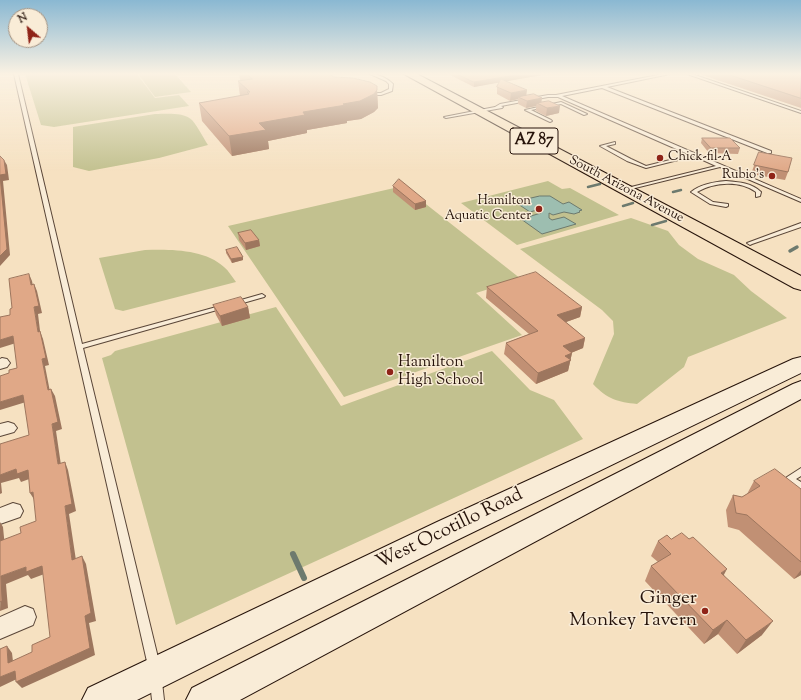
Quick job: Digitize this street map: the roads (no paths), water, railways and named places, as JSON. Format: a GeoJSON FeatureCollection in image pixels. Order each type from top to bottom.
{"type":"FeatureCollection","features":[{"type":"Feature","properties":{"kind":"main road","name":"South Arizona Avenue"},"geometry":{"type":"LineString","coordinates":[[484,107],[489,109]]}},
{"type":"Feature","properties":{"kind":"main road","name":"South Arizona Avenue"},"geometry":{"type":"LineString","coordinates":[[485,107],[633,188],[801,284]]}},
{"type":"Feature","properties":{"kind":"main road","name":"South Arizona Avenue"},"geometry":{"type":"LineString","coordinates":[[633,188],[750,243],[801,269]]}},
{"type":"Feature","properties":{"kind":"main road","name":"West Ocotillo Road"},"geometry":{"type":"LineString","coordinates":[[100,700],[157,686],[447,531],[801,364]]}},
{"type":"Feature","properties":{"kind":"main road","name":"West Ocotillo Road"},"geometry":{"type":"LineString","coordinates":[[204,700],[801,389]]}},
{"type":"Feature","properties":{"kind":"street"},"geometry":{"type":"LineString","coordinates":[[0,628],[25,617]]}},
{"type":"Feature","properties":{"kind":"lane"},"geometry":{"type":"LineString","coordinates":[[24,107],[157,686]]}},
{"type":"Feature","properties":{"kind":"lane"},"geometry":{"type":"LineString","coordinates":[[446,117],[489,109],[512,107]]}},
{"type":"Feature","properties":{"kind":"lane"},"geometry":{"type":"LineString","coordinates":[[543,107],[527,110],[550,121]]}},
{"type":"Feature","properties":{"kind":"lane"},"geometry":{"type":"LineString","coordinates":[[569,107],[585,114]]}},
{"type":"Feature","properties":{"kind":"lane"},"geometry":{"type":"LineString","coordinates":[[582,107],[801,201]]}},
{"type":"Feature","properties":{"kind":"lane"},"geometry":{"type":"LineString","coordinates":[[653,107],[769,152]]}},
{"type":"Feature","properties":{"kind":"lane"},"geometry":{"type":"LineString","coordinates":[[785,107],[801,112]]}},
{"type":"Feature","properties":{"kind":"lane"},"geometry":{"type":"LineString","coordinates":[[614,143],[602,146],[628,160],[646,167],[694,155]]}},
{"type":"Feature","properties":{"kind":"lane"},"geometry":{"type":"LineString","coordinates":[[633,188],[720,166]]}},
{"type":"Feature","properties":{"kind":"lane"},"geometry":{"type":"LineString","coordinates":[[726,205],[712,203],[699,197],[693,192],[718,183],[728,182],[744,184],[756,189],[759,192],[758,196]]}},
{"type":"Feature","properties":{"kind":"lane"},"geometry":{"type":"LineString","coordinates":[[750,243],[801,225]]}},
{"type":"Feature","properties":{"kind":"lane"},"geometry":{"type":"LineString","coordinates":[[79,347],[262,296]]}},
{"type":"Feature","properties":{"kind":"lane"},"geometry":{"type":"LineString","coordinates":[[801,472],[790,479],[801,487]]}},
{"type":"Feature","properties":{"kind":"waterway"},"geometry":{"type":"LineString","coordinates":[[588,187],[600,184]]}},
{"type":"Feature","properties":{"kind":"waterway"},"geometry":{"type":"LineString","coordinates":[[673,192],[681,190]]}},
{"type":"Feature","properties":{"kind":"waterway"},"geometry":{"type":"LineString","coordinates":[[623,206],[633,203]]}},
{"type":"Feature","properties":{"kind":"waterway"},"geometry":{"type":"LineString","coordinates":[[652,225],[666,221]]}},
{"type":"Feature","properties":{"kind":"waterway"},"geometry":{"type":"LineString","coordinates":[[790,251],[797,247]]}},
{"type":"Feature","properties":{"kind":"waterway"},"geometry":{"type":"LineString","coordinates":[[293,554],[304,578]]}},
{"type":"Feature","properties":{"kind":"place","name":"Chick-fil-A"},"geometry":{"type":"Point","coordinates":[660,158]}},
{"type":"Feature","properties":{"kind":"place","name":"Rubio's"},"geometry":{"type":"Point","coordinates":[772,176]}},
{"type":"Feature","properties":{"kind":"place","name":"Hamilton Aquatic Center"},"geometry":{"type":"Point","coordinates":[539,209]}},
{"type":"Feature","properties":{"kind":"place","name":"Hamilton High School"},"geometry":{"type":"Point","coordinates":[390,372]}},
{"type":"Feature","properties":{"kind":"place","name":"Ginger Monkey Tavern"},"geometry":{"type":"Point","coordinates":[705,611]}}]}
